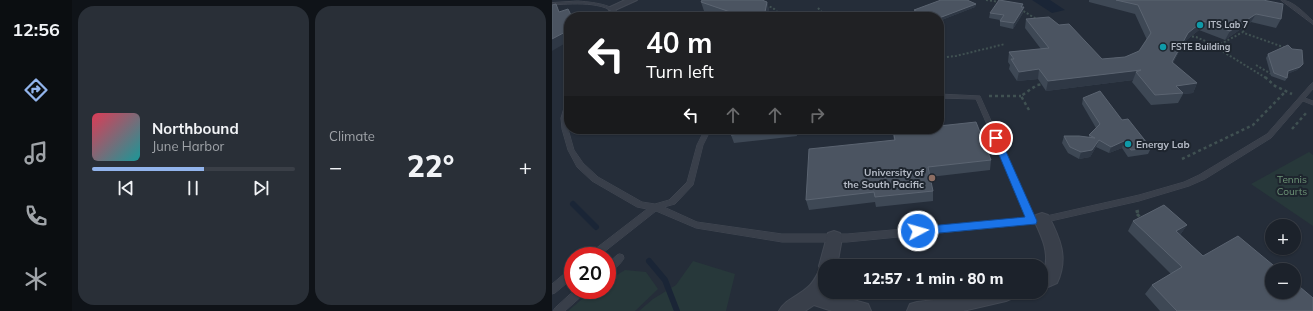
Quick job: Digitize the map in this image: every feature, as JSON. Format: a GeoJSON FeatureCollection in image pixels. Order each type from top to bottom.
{"type":"FeatureCollection","features":[{"type":"Feature","properties":{"kind":"street"},"geometry":{"type":"LineString","coordinates":[[612,8],[633,0]]}},
{"type":"Feature","properties":{"kind":"street"},"geometry":{"type":"LineString","coordinates":[[1037,221],[1053,242],[1056,263],[1051,277],[1048,278]]}},
{"type":"Feature","properties":{"kind":"street"},"geometry":{"type":"LineString","coordinates":[[830,259],[834,238]]}},
{"type":"Feature","properties":{"kind":"street"},"geometry":{"type":"LineString","coordinates":[[789,311],[815,295],[818,291]]}},
{"type":"Feature","properties":{"kind":"street"},"geometry":{"type":"LineString","coordinates":[[815,295],[819,298],[861,311]]}},
{"type":"Feature","properties":{"kind":"street"},"geometry":{"type":"LineString","coordinates":[[917,311],[934,309],[976,299]]}},
{"type":"Feature","properties":{"kind":"lane"},"geometry":{"type":"LineString","coordinates":[[1283,0],[1313,22]]}},
{"type":"Feature","properties":{"kind":"lane"},"geometry":{"type":"LineString","coordinates":[[552,4],[592,4],[612,8],[616,12]]}},
{"type":"Feature","properties":{"kind":"lane"},"geometry":{"type":"LineString","coordinates":[[566,134],[571,150],[580,165],[595,179],[640,205],[655,207],[696,225],[782,238],[847,238],[1037,221],[1139,198],[1186,184],[1202,177],[1269,136],[1313,85]]}},
{"type":"Feature","properties":{"kind":"lane"},"geometry":{"type":"LineString","coordinates":[[944,96],[978,97],[1037,221]]}},
{"type":"Feature","properties":{"kind":"lane"},"geometry":{"type":"LineString","coordinates":[[1301,98],[1313,103]]}},
{"type":"Feature","properties":{"kind":"lane"},"geometry":{"type":"LineString","coordinates":[[604,247],[655,207],[672,202],[690,184],[700,145],[706,134]]}},
{"type":"Feature","properties":{"kind":"lane"},"geometry":{"type":"LineString","coordinates":[[616,261],[620,258]]}},
{"type":"Feature","properties":{"kind":"lane"},"geometry":{"type":"LineString","coordinates":[[552,290],[564,280]]}},
{"type":"Feature","properties":{"kind":"lane"},"geometry":{"type":"LineString","coordinates":[[558,311],[572,299]]}},
{"type":"Feature","properties":{"kind":"path"},"geometry":{"type":"LineString","coordinates":[[986,0],[1004,3]]}},
{"type":"Feature","properties":{"kind":"path"},"geometry":{"type":"LineString","coordinates":[[761,3],[773,8],[777,12]]}},
{"type":"Feature","properties":{"kind":"path"},"geometry":{"type":"LineString","coordinates":[[1016,7],[1042,22]]}},
{"type":"Feature","properties":{"kind":"path"},"geometry":{"type":"LineString","coordinates":[[818,8],[822,12]]}},
{"type":"Feature","properties":{"kind":"path"},"geometry":{"type":"LineString","coordinates":[[1244,23],[1240,26],[1243,32],[1288,49]]}},
{"type":"Feature","properties":{"kind":"path"},"geometry":{"type":"LineString","coordinates":[[1217,46],[1243,32]]}},
{"type":"Feature","properties":{"kind":"path"},"geometry":{"type":"LineString","coordinates":[[1185,38],[1190,36],[1196,37],[1217,46],[1217,48],[1262,74],[1275,86],[1301,98]]}},
{"type":"Feature","properties":{"kind":"path"},"geometry":{"type":"LineString","coordinates":[[944,57],[1005,44]]}},
{"type":"Feature","properties":{"kind":"path"},"geometry":{"type":"LineString","coordinates":[[1256,65],[1271,74]]}},
{"type":"Feature","properties":{"kind":"path"},"geometry":{"type":"LineString","coordinates":[[1262,74],[1263,69]]}},
{"type":"Feature","properties":{"kind":"path"},"geometry":{"type":"LineString","coordinates":[[1263,69],[1268,69]]}},
{"type":"Feature","properties":{"kind":"path"},"geometry":{"type":"LineString","coordinates":[[978,97],[1021,96],[1037,86],[1048,84]]}},
{"type":"Feature","properties":{"kind":"path"},"geometry":{"type":"LineString","coordinates":[[1182,159],[1253,124],[1286,91]]}},
{"type":"Feature","properties":{"kind":"path"},"geometry":{"type":"LineString","coordinates":[[1021,96],[1029,110]]}},
{"type":"Feature","properties":{"kind":"green space","name":"Tennis Courts"},"geometry":{"type":"Polygon","coordinates":[[[1309,152],[1313,155],[1313,226],[1251,184],[1309,152]]]}},
{"type":"Feature","properties":{"kind":"green space"},"geometry":{"type":"Polygon","coordinates":[[[693,261],[735,274],[726,311],[639,311],[653,299],[676,285],[693,261]]]}},
{"type":"Feature","properties":{"kind":"green space"},"geometry":{"type":"Polygon","coordinates":[[[625,270],[646,272],[658,289],[635,311],[568,311],[582,299],[616,299],[616,276],[625,270]]]}},
{"type":"Feature","properties":{"kind":"water"},"geometry":{"type":"Polygon","coordinates":[[[1032,0],[1050,0],[1065,10],[1052,13],[1032,0]]]}},
{"type":"Feature","properties":{"kind":"building"},"geometry":{"type":"Polygon","coordinates":[[[702,0],[762,0],[767,2],[765,12],[730,12],[701,2],[702,0]]]}},
{"type":"Feature","properties":{"kind":"building"},"geometry":{"type":"Polygon","coordinates":[[[941,0],[967,0],[976,4],[944,16],[944,12],[918,12],[914,10],[941,0]]]}},
{"type":"Feature","properties":{"kind":"building"},"geometry":{"type":"Polygon","coordinates":[[[999,0],[1023,4],[1021,7],[1024,7],[1014,23],[1000,21],[1004,15],[990,13],[999,0]]]}},
{"type":"Feature","properties":{"kind":"building"},"geometry":{"type":"Polygon","coordinates":[[[1116,0],[1263,0],[1283,4],[1281,19],[1256,14],[1230,31],[1203,21],[1188,33],[1172,62],[1197,83],[1176,86],[1183,93],[1155,95],[1136,72],[1141,70],[1048,81],[1039,69],[1019,72],[1011,59],[1014,59],[1009,52],[1049,48],[1026,19],[1049,17],[1059,25],[1069,24],[1102,59],[1125,57],[1139,51],[1151,33],[1138,5],[1116,0]]]}},
{"type":"Feature","properties":{"kind":"building"},"geometry":{"type":"Polygon","coordinates":[[[556,4],[559,12],[568,9],[570,12],[564,12],[564,33],[552,39],[552,5],[556,4]]]}},
{"type":"Feature","properties":{"kind":"building"},"geometry":{"type":"Polygon","coordinates":[[[1288,45],[1292,49],[1302,50],[1303,64],[1300,67],[1288,71],[1287,78],[1274,73],[1268,54],[1288,45]]]}},
{"type":"Feature","properties":{"kind":"building"},"geometry":{"type":"Polygon","coordinates":[[[1100,91],[1122,120],[1128,119],[1151,148],[1131,150],[1124,141],[1111,147],[1099,140],[1092,150],[1081,152],[1070,147],[1064,136],[1095,138],[1089,135],[1100,124],[1083,98],[1100,91]]]}},
{"type":"Feature","properties":{"kind":"building"},"geometry":{"type":"Polygon","coordinates":[[[976,122],[991,160],[928,167],[933,191],[875,197],[874,192],[806,200],[809,149],[895,140],[894,134],[944,134],[944,125],[976,122]]]}},
{"type":"Feature","properties":{"kind":"building"},"geometry":{"type":"Polygon","coordinates":[[[1164,205],[1187,225],[1176,231],[1203,256],[1238,236],[1271,263],[1265,263],[1265,299],[1301,299],[1301,288],[1313,298],[1313,311],[1177,311],[1152,285],[1182,267],[1133,221],[1164,205]]]}},
{"type":"Feature","properties":{"kind":"waterway"},"geometry":{"type":"LineString","coordinates":[[573,204],[596,227]]}},
{"type":"Feature","properties":{"kind":"waterway"},"geometry":{"type":"LineString","coordinates":[[649,261],[665,280],[677,311]]}},
{"type":"Feature","properties":{"kind":"place","name":"ITS Lab 7"},"geometry":{"type":"Point","coordinates":[1200,25]}},
{"type":"Feature","properties":{"kind":"place","name":"FSTE Building"},"geometry":{"type":"Point","coordinates":[1163,47]}},
{"type":"Feature","properties":{"kind":"place","name":"Energy Lab"},"geometry":{"type":"Point","coordinates":[1128,144]}},
{"type":"Feature","properties":{"kind":"place","name":"University of the South Pacific"},"geometry":{"type":"Point","coordinates":[932,178]}},
{"type":"Feature","properties":{"kind":"route"},"geometry":{"type":"LineString","coordinates":[[918,231],[1032,221],[996,138]]}}]}
